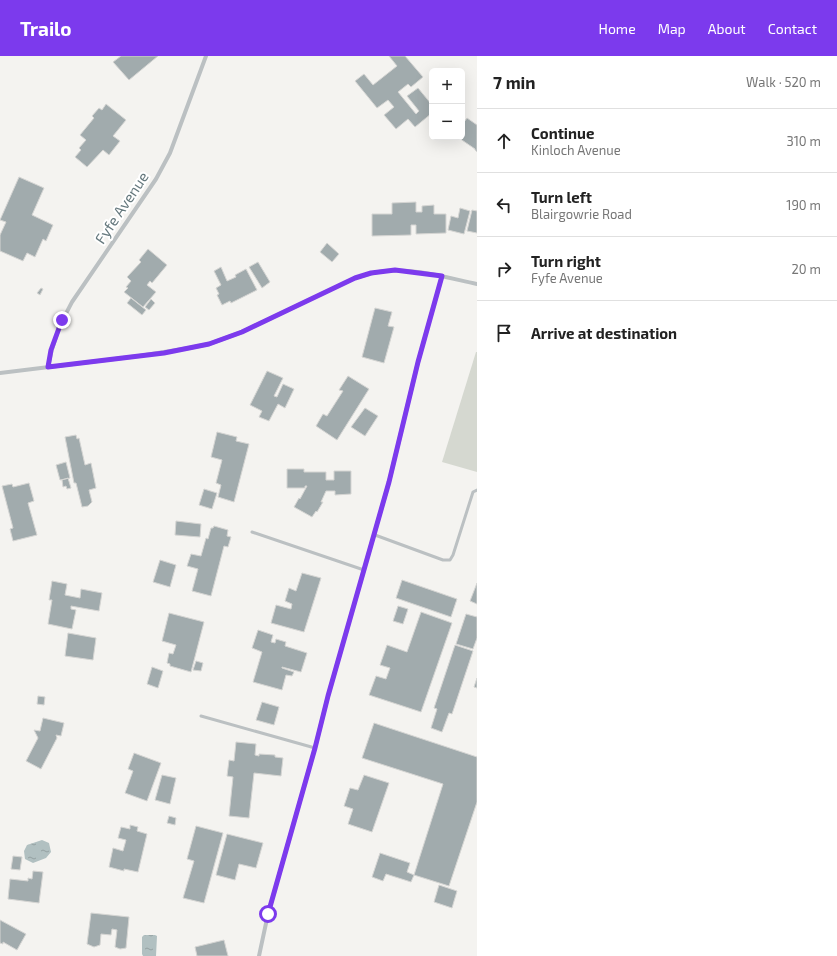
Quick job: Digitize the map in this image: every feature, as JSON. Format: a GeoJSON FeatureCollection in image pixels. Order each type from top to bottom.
{"type":"FeatureCollection","features":[{"type":"Feature","properties":{"kind":"street","name":"Fyfe Avenue"},"geometry":{"type":"LineString","coordinates":[[48,367],[55,338],[62,320],[72,302],[156,179],[170,153],[206,56]]}},
{"type":"Feature","properties":{"kind":"street"},"geometry":{"type":"LineString","coordinates":[[0,373],[158,354],[209,344],[242,332],[355,278],[371,273],[395,270],[442,276],[477,284]]}},
{"type":"Feature","properties":{"kind":"street"},"geometry":{"type":"LineString","coordinates":[[259,956],[268,914],[315,748],[328,696],[375,535],[418,362],[442,276]]}},
{"type":"Feature","properties":{"kind":"lane"},"geometry":{"type":"LineString","coordinates":[[375,535],[443,560],[450,560],[453,555],[473,492],[477,490]]}},
{"type":"Feature","properties":{"kind":"lane"},"geometry":{"type":"LineString","coordinates":[[252,532],[364,570]]}},
{"type":"Feature","properties":{"kind":"lane"},"geometry":{"type":"LineString","coordinates":[[201,716],[315,748]]}},
{"type":"Feature","properties":{"kind":"shaded area"},"geometry":{"type":"Polygon","coordinates":[[[477,352],[477,472],[442,462],[477,352]]]}},
{"type":"Feature","properties":{"kind":"water"},"geometry":{"type":"Polygon","coordinates":[[[42,840],[49,843],[51,852],[46,858],[33,863],[25,859],[24,851],[27,845],[42,840]]]}},
{"type":"Feature","properties":{"kind":"water"},"geometry":{"type":"Polygon","coordinates":[[[144,935],[157,936],[156,956],[143,956],[142,937],[144,935]]]}},
{"type":"Feature","properties":{"kind":"building"},"geometry":{"type":"Polygon","coordinates":[[[121,56],[158,56],[129,80],[113,62],[121,56]]]}},
{"type":"Feature","properties":{"kind":"building"},"geometry":{"type":"Polygon","coordinates":[[[389,56],[405,56],[423,77],[411,87],[408,84],[398,92],[416,114],[419,111],[407,96],[418,88],[429,101],[429,115],[415,127],[408,119],[396,129],[384,115],[394,107],[388,100],[377,108],[355,81],[364,74],[373,85],[397,66],[389,56]]]}},
{"type":"Feature","properties":{"kind":"building"},"geometry":{"type":"Polygon","coordinates":[[[106,104],[126,120],[113,136],[120,141],[109,155],[103,150],[87,167],[75,157],[81,150],[79,148],[86,140],[80,135],[94,118],[92,116],[99,108],[102,110],[106,104]]]}},
{"type":"Feature","properties":{"kind":"building"},"geometry":{"type":"Polygon","coordinates":[[[467,118],[477,125],[477,152],[462,140],[465,140],[465,121],[467,118]]]}},
{"type":"Feature","properties":{"kind":"building"},"geometry":{"type":"Polygon","coordinates":[[[19,177],[44,188],[32,215],[53,225],[46,241],[43,239],[35,257],[27,253],[23,261],[0,251],[0,235],[6,222],[0,220],[19,177]]]}},
{"type":"Feature","properties":{"kind":"building"},"geometry":{"type":"Polygon","coordinates":[[[416,202],[416,212],[422,212],[422,206],[434,205],[434,214],[446,214],[446,233],[416,234],[416,225],[411,225],[411,235],[372,236],[372,214],[392,214],[392,203],[416,202]]]}},
{"type":"Feature","properties":{"kind":"building"},"geometry":{"type":"Polygon","coordinates":[[[460,208],[470,211],[464,234],[448,230],[451,216],[458,218],[460,208]]]}},
{"type":"Feature","properties":{"kind":"building"},"geometry":{"type":"Polygon","coordinates":[[[472,210],[477,211],[477,233],[467,231],[472,210]]]}},
{"type":"Feature","properties":{"kind":"building"},"geometry":{"type":"Polygon","coordinates":[[[327,243],[339,254],[332,262],[320,252],[327,243]]]}},
{"type":"Feature","properties":{"kind":"building"},"geometry":{"type":"Polygon","coordinates":[[[148,249],[167,265],[152,283],[150,281],[147,285],[156,292],[143,307],[124,292],[128,288],[126,287],[131,281],[127,277],[141,262],[139,260],[148,249]]]}},
{"type":"Feature","properties":{"kind":"building"},"geometry":{"type":"Polygon","coordinates":[[[258,262],[270,282],[262,288],[249,267],[258,262]]]}},
{"type":"Feature","properties":{"kind":"building"},"geometry":{"type":"Polygon","coordinates":[[[221,267],[227,281],[236,277],[235,275],[246,269],[257,290],[231,303],[230,301],[222,305],[217,295],[219,294],[216,288],[221,285],[214,271],[221,267]]]}},
{"type":"Feature","properties":{"kind":"building"},"geometry":{"type":"Polygon","coordinates":[[[41,288],[43,289],[40,295],[37,293],[41,288]]]}},
{"type":"Feature","properties":{"kind":"building"},"geometry":{"type":"Polygon","coordinates":[[[131,298],[146,310],[142,315],[127,303],[131,298]]]}},
{"type":"Feature","properties":{"kind":"building"},"geometry":{"type":"Polygon","coordinates":[[[151,299],[155,303],[149,310],[145,307],[151,299]]]}},
{"type":"Feature","properties":{"kind":"building"},"geometry":{"type":"Polygon","coordinates":[[[375,308],[392,312],[388,326],[394,327],[384,363],[362,357],[375,308]]]}},
{"type":"Feature","properties":{"kind":"building"},"geometry":{"type":"Polygon","coordinates":[[[267,371],[283,378],[274,396],[277,397],[283,384],[294,389],[285,408],[278,404],[269,421],[259,417],[262,411],[250,405],[267,371]]]}},
{"type":"Feature","properties":{"kind":"building"},"geometry":{"type":"Polygon","coordinates":[[[348,376],[369,389],[337,440],[316,426],[323,414],[327,416],[343,391],[339,390],[348,376]]]}},
{"type":"Feature","properties":{"kind":"building"},"geometry":{"type":"Polygon","coordinates":[[[365,408],[378,416],[365,436],[351,427],[365,408]]]}},
{"type":"Feature","properties":{"kind":"building"},"geometry":{"type":"Polygon","coordinates":[[[217,432],[237,437],[236,441],[249,444],[234,502],[218,497],[221,485],[216,483],[222,460],[211,457],[217,432]]]}},
{"type":"Feature","properties":{"kind":"building"},"geometry":{"type":"Polygon","coordinates":[[[76,435],[77,439],[79,438],[85,465],[91,463],[96,488],[89,490],[92,502],[88,506],[82,507],[76,483],[74,483],[65,437],[76,435]]]}},
{"type":"Feature","properties":{"kind":"building"},"geometry":{"type":"Polygon","coordinates":[[[66,462],[70,478],[60,480],[56,465],[66,462]]]}},
{"type":"Feature","properties":{"kind":"building"},"geometry":{"type":"Polygon","coordinates":[[[287,469],[304,469],[304,472],[326,472],[326,480],[334,480],[334,471],[351,471],[351,494],[335,495],[335,491],[326,491],[321,502],[323,502],[312,517],[294,507],[307,486],[305,486],[305,488],[287,488],[287,469]]]}},
{"type":"Feature","properties":{"kind":"building"},"geometry":{"type":"Polygon","coordinates":[[[68,478],[71,488],[67,489],[66,486],[63,487],[62,480],[68,478]]]}},
{"type":"Feature","properties":{"kind":"building"},"geometry":{"type":"Polygon","coordinates":[[[29,483],[34,501],[28,503],[37,535],[13,541],[10,529],[13,528],[2,486],[12,484],[13,487],[29,483]]]}},
{"type":"Feature","properties":{"kind":"building"},"geometry":{"type":"Polygon","coordinates":[[[204,489],[217,493],[212,509],[199,505],[204,489]]]}},
{"type":"Feature","properties":{"kind":"building"},"geometry":{"type":"Polygon","coordinates":[[[176,521],[201,524],[200,537],[175,535],[176,521]]]}},
{"type":"Feature","properties":{"kind":"building"},"geometry":{"type":"Polygon","coordinates":[[[214,526],[228,530],[227,536],[231,537],[228,547],[224,546],[211,596],[192,591],[198,569],[187,566],[191,554],[201,556],[206,538],[208,539],[211,528],[214,526]]]}},
{"type":"Feature","properties":{"kind":"building"},"geometry":{"type":"Polygon","coordinates":[[[160,560],[176,565],[170,587],[153,582],[160,560]]]}},
{"type":"Feature","properties":{"kind":"building"},"geometry":{"type":"Polygon","coordinates":[[[302,573],[321,578],[304,632],[271,623],[276,605],[291,609],[292,604],[285,601],[289,588],[296,591],[302,573]]]}},
{"type":"Feature","properties":{"kind":"building"},"geometry":{"type":"Polygon","coordinates":[[[402,580],[457,599],[451,617],[396,598],[402,580]]]}},
{"type":"Feature","properties":{"kind":"building"},"geometry":{"type":"Polygon","coordinates":[[[52,581],[67,584],[65,595],[80,598],[81,589],[102,593],[99,611],[71,606],[71,609],[76,610],[72,629],[48,624],[52,600],[49,600],[52,581]]]}},
{"type":"Feature","properties":{"kind":"building"},"geometry":{"type":"Polygon","coordinates":[[[477,583],[477,604],[470,601],[477,583]]]}},
{"type":"Feature","properties":{"kind":"building"},"geometry":{"type":"Polygon","coordinates":[[[398,606],[408,609],[403,624],[393,621],[398,606]]]}},
{"type":"Feature","properties":{"kind":"building"},"geometry":{"type":"Polygon","coordinates":[[[421,612],[452,623],[421,712],[369,695],[376,676],[386,679],[390,668],[380,665],[387,645],[407,652],[421,612]]]}},
{"type":"Feature","properties":{"kind":"building"},"geometry":{"type":"Polygon","coordinates":[[[169,613],[204,622],[191,672],[170,666],[170,664],[167,663],[169,653],[173,654],[176,645],[162,641],[169,613]]]}},
{"type":"Feature","properties":{"kind":"building"},"geometry":{"type":"Polygon","coordinates":[[[466,614],[477,617],[477,638],[473,649],[456,644],[466,614]]]}},
{"type":"Feature","properties":{"kind":"building"},"geometry":{"type":"Polygon","coordinates":[[[258,630],[273,635],[271,642],[275,643],[276,639],[286,642],[285,646],[307,653],[301,672],[282,667],[294,672],[292,676],[286,675],[282,690],[253,682],[262,652],[252,648],[258,630]]]}},
{"type":"Feature","properties":{"kind":"building"},"geometry":{"type":"Polygon","coordinates":[[[68,633],[96,638],[93,660],[65,656],[68,633]]]}},
{"type":"Feature","properties":{"kind":"building"},"geometry":{"type":"Polygon","coordinates":[[[455,645],[473,651],[452,714],[449,713],[442,732],[431,728],[437,709],[434,708],[455,645]]]}},
{"type":"Feature","properties":{"kind":"building"},"geometry":{"type":"Polygon","coordinates":[[[196,661],[203,663],[201,671],[193,670],[196,661]]]}},
{"type":"Feature","properties":{"kind":"building"},"geometry":{"type":"Polygon","coordinates":[[[152,667],[163,671],[158,688],[147,684],[152,667]]]}},
{"type":"Feature","properties":{"kind":"building"},"geometry":{"type":"Polygon","coordinates":[[[477,678],[477,688],[474,687],[477,678]]]}},
{"type":"Feature","properties":{"kind":"building"},"geometry":{"type":"Polygon","coordinates":[[[38,696],[45,697],[44,705],[37,704],[38,696]]]}},
{"type":"Feature","properties":{"kind":"building"},"geometry":{"type":"Polygon","coordinates":[[[262,702],[279,707],[274,725],[256,720],[262,702]]]}},
{"type":"Feature","properties":{"kind":"building"},"geometry":{"type":"Polygon","coordinates":[[[43,718],[64,723],[61,736],[56,735],[57,738],[41,769],[26,761],[38,738],[34,730],[40,731],[43,718]]]}},
{"type":"Feature","properties":{"kind":"building"},"geometry":{"type":"Polygon","coordinates":[[[374,723],[477,757],[477,802],[449,886],[414,875],[443,784],[362,758],[374,723]]]}},
{"type":"Feature","properties":{"kind":"building"},"geometry":{"type":"Polygon","coordinates":[[[236,742],[256,744],[255,755],[275,755],[275,757],[283,758],[281,776],[254,773],[249,818],[229,816],[233,777],[227,776],[229,760],[234,761],[236,742]]]}},
{"type":"Feature","properties":{"kind":"building"},"geometry":{"type":"Polygon","coordinates":[[[134,753],[161,763],[147,801],[125,793],[133,771],[128,769],[134,753]]]}},
{"type":"Feature","properties":{"kind":"building"},"geometry":{"type":"Polygon","coordinates":[[[162,775],[176,778],[170,804],[155,800],[162,775]]]}},
{"type":"Feature","properties":{"kind":"building"},"geometry":{"type":"Polygon","coordinates":[[[364,775],[389,783],[372,832],[348,824],[353,809],[344,806],[350,788],[358,790],[364,775]]]}},
{"type":"Feature","properties":{"kind":"building"},"geometry":{"type":"Polygon","coordinates":[[[169,816],[176,818],[175,825],[167,823],[169,816]]]}},
{"type":"Feature","properties":{"kind":"building"},"geometry":{"type":"Polygon","coordinates":[[[130,825],[138,827],[137,831],[147,834],[138,872],[124,869],[124,871],[109,867],[113,848],[123,851],[126,840],[118,838],[121,827],[130,829],[130,825]]]}},
{"type":"Feature","properties":{"kind":"building"},"geometry":{"type":"Polygon","coordinates":[[[196,826],[223,833],[204,903],[183,898],[194,861],[187,859],[196,826]]]}},
{"type":"Feature","properties":{"kind":"building"},"geometry":{"type":"Polygon","coordinates":[[[227,834],[263,843],[256,868],[239,864],[235,880],[216,875],[227,834]]]}},
{"type":"Feature","properties":{"kind":"building"},"geometry":{"type":"Polygon","coordinates":[[[380,853],[410,863],[407,872],[414,875],[411,882],[386,874],[383,881],[372,877],[380,853]]]}},
{"type":"Feature","properties":{"kind":"building"},"geometry":{"type":"Polygon","coordinates":[[[13,856],[22,857],[20,870],[11,869],[13,856]]]}},
{"type":"Feature","properties":{"kind":"building"},"geometry":{"type":"Polygon","coordinates":[[[33,871],[43,872],[39,903],[8,899],[10,879],[28,881],[28,878],[32,879],[33,871]]]}},
{"type":"Feature","properties":{"kind":"building"},"geometry":{"type":"Polygon","coordinates":[[[439,885],[457,891],[452,908],[434,902],[439,885]]]}},
{"type":"Feature","properties":{"kind":"building"},"geometry":{"type":"Polygon","coordinates":[[[91,913],[129,917],[126,948],[120,949],[115,947],[117,930],[112,929],[111,935],[101,934],[100,945],[94,947],[87,944],[91,913]]]}},
{"type":"Feature","properties":{"kind":"building"},"geometry":{"type":"Polygon","coordinates":[[[0,920],[26,934],[17,950],[3,942],[3,944],[0,943],[0,920]]]}},
{"type":"Feature","properties":{"kind":"building"},"geometry":{"type":"Polygon","coordinates":[[[224,940],[228,956],[197,956],[195,947],[224,940]]]}},
{"type":"Feature","properties":{"kind":"route"},"geometry":{"type":"LineString","coordinates":[[62,320],[51,350],[48,367],[164,353],[209,344],[242,332],[355,278],[371,273],[395,270],[442,276],[418,362],[375,535],[328,696],[315,748],[268,914]]}}]}
